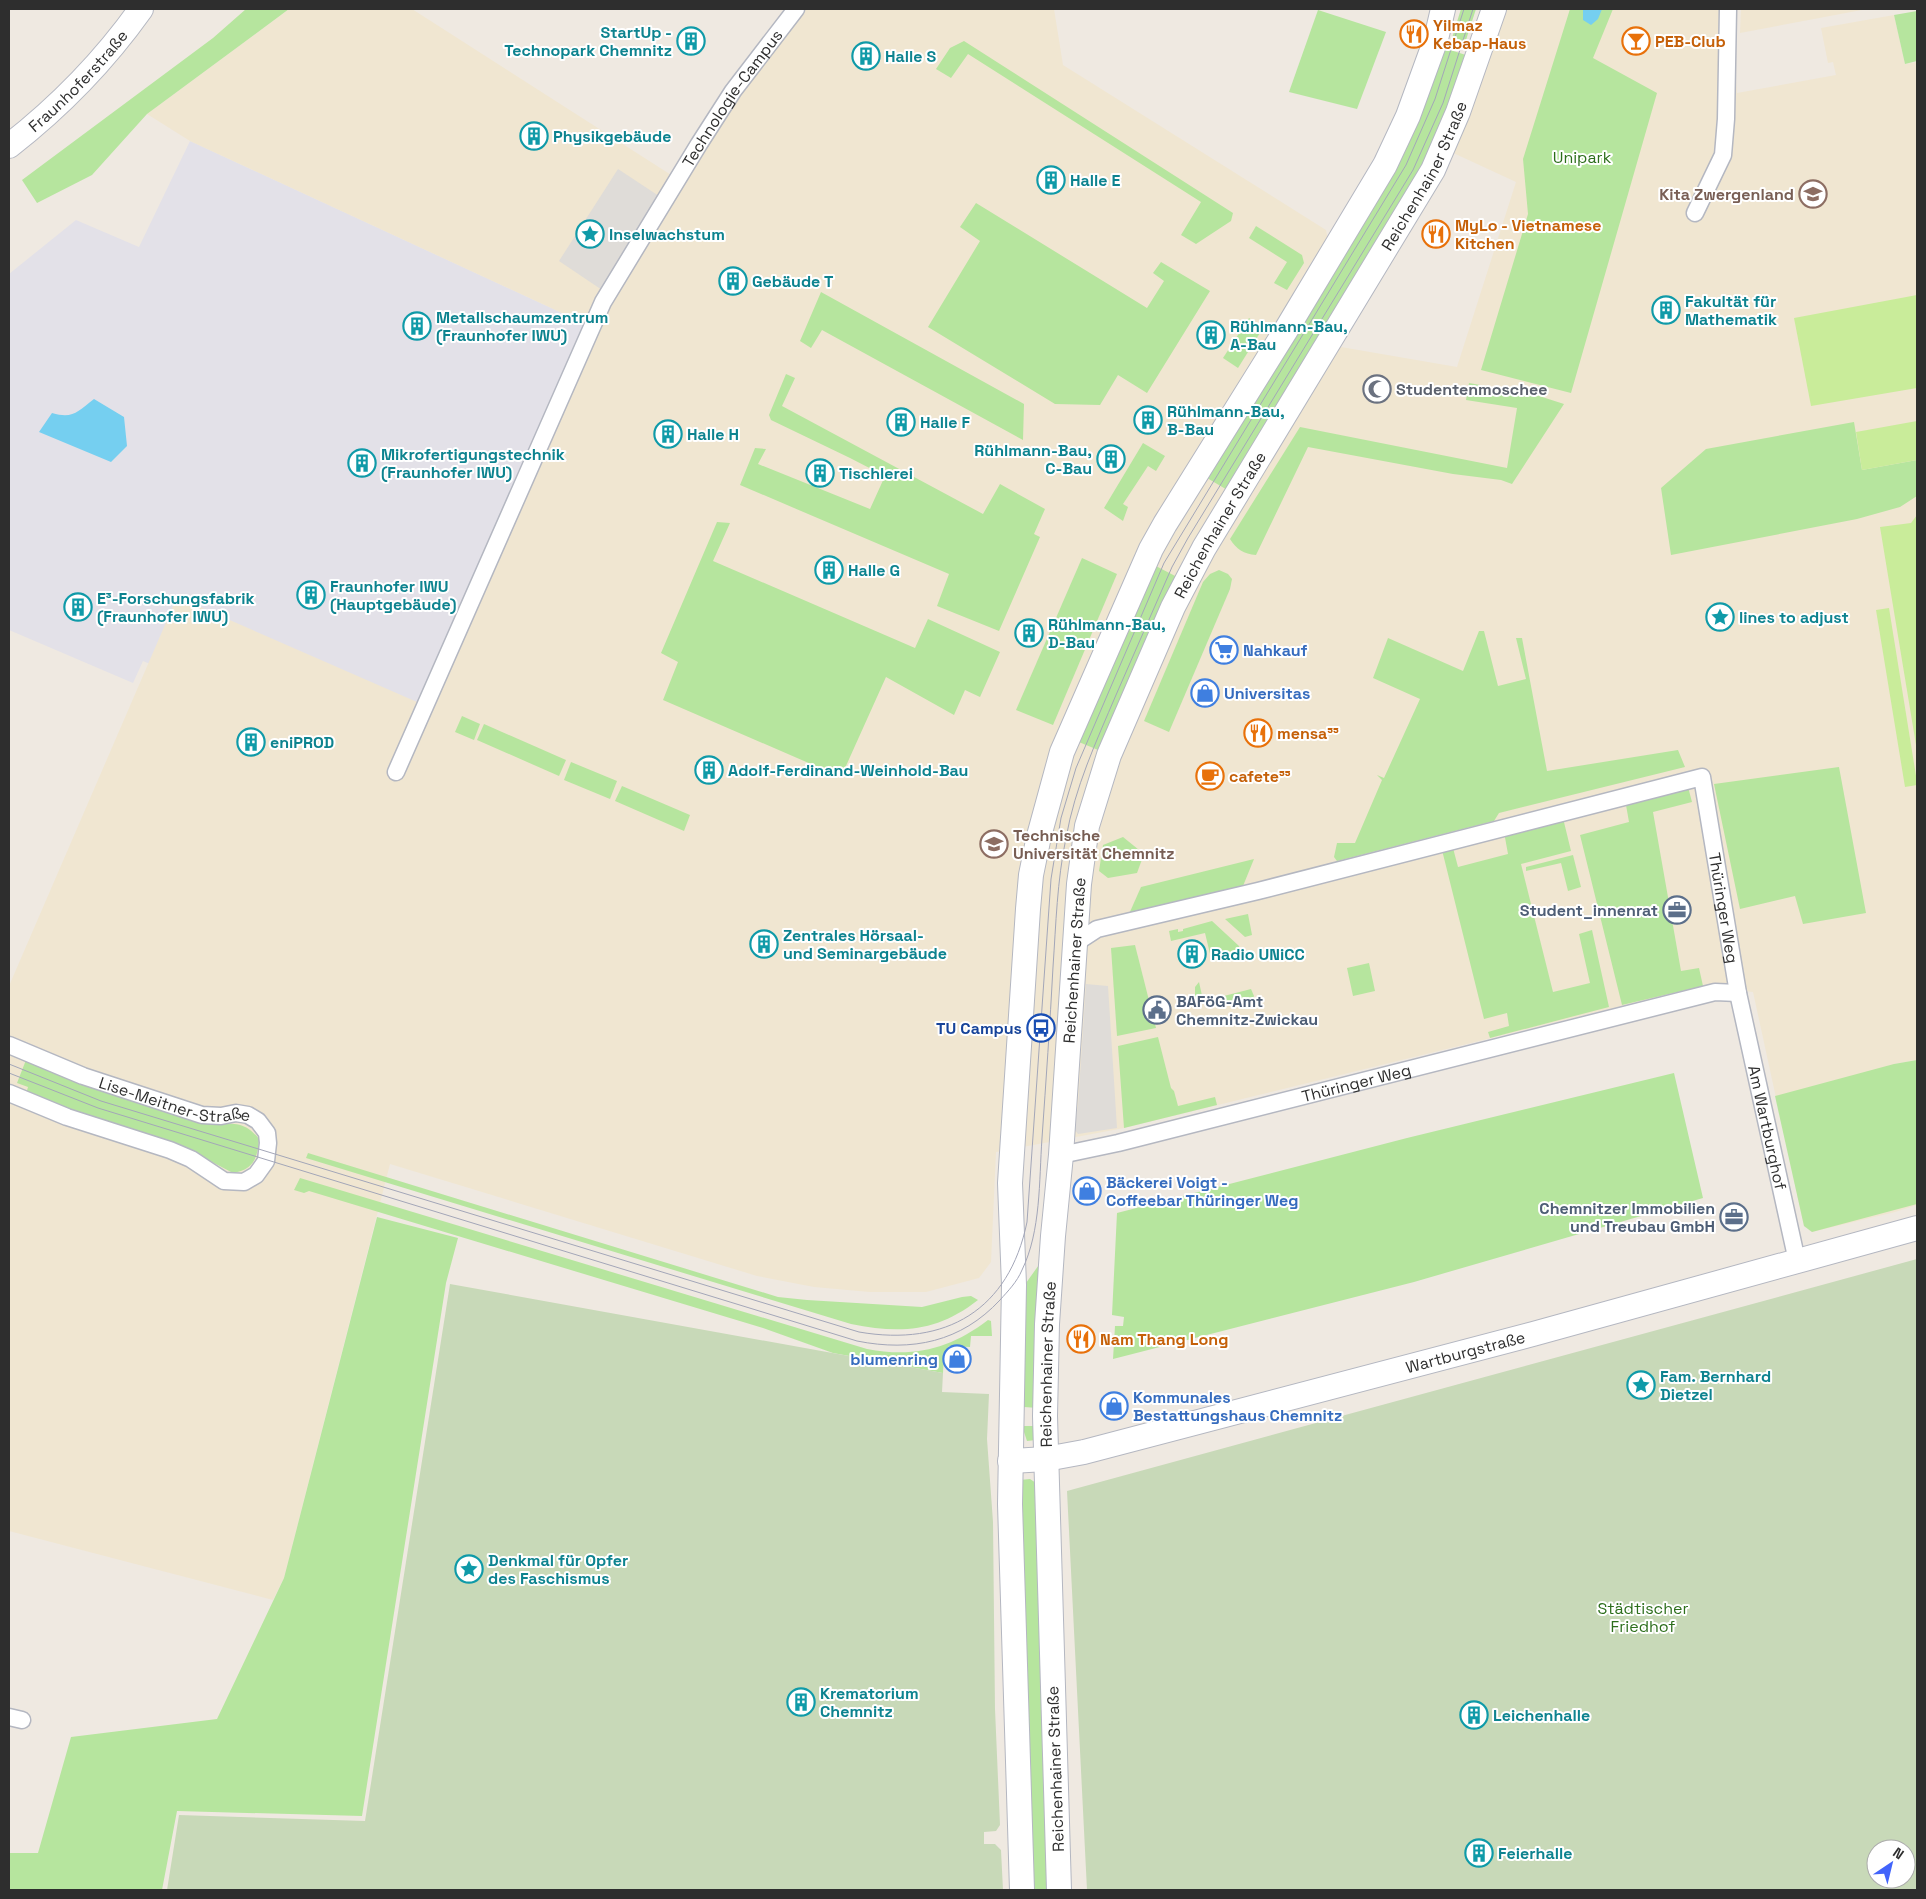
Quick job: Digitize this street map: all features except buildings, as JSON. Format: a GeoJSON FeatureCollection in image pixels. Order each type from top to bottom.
{"type":"FeatureCollection","features":[{"type":"Feature","properties":{"kind":"street","name":"Fraunhoferstraße"},"geometry":{"type":"LineString","coordinates":[[9,146],[42,120],[85,77],[141,9]]}},
{"type":"Feature","properties":{"kind":"street","name":"Technologie-Campus"},"geometry":{"type":"LineString","coordinates":[[396,772],[603,302],[733,91],[796,9]]}},
{"type":"Feature","properties":{"kind":"street"},"geometry":{"type":"LineString","coordinates":[[1022,1890],[1010,1524],[1014,1278],[1010,1183],[1031,875],[1052,783],[1062,752],[1151,549],[1385,165],[1408,116],[1436,38],[1443,9]]}},
{"type":"Feature","properties":{"kind":"street","name":"Reichenhainer Straße"},"geometry":{"type":"LineString","coordinates":[[1059,1890],[1046,1459],[1047,1324],[1061,1155],[1074,944],[1082,857],[1087,826],[1109,754],[1173,607],[1204,548],[1433,170],[1458,112],[1494,9]]}},
{"type":"Feature","properties":{"kind":"street"},"geometry":{"type":"LineString","coordinates":[[1695,213],[1723,155],[1726,119],[1728,9]]}},
{"type":"Feature","properties":{"kind":"street","name":"Thüringer Weg"},"geometry":{"type":"LineString","coordinates":[[1061,1155],[1118,1143],[1715,992],[1738,993],[1702,777],[1258,891],[1096,929],[1074,944]]}},
{"type":"Feature","properties":{"kind":"street","name":"Am Wartburghof"},"geometry":{"type":"LineString","coordinates":[[1738,993],[1797,1261]]}},
{"type":"Feature","properties":{"kind":"street","name":"Lise-Meitner-Straße"},"geometry":{"type":"LineString","coordinates":[[9,1045],[83,1076],[202,1115],[221,1116],[236,1113],[248,1115],[258,1121],[267,1133],[266,1161],[256,1175],[244,1182],[224,1181],[191,1159],[170,1150],[67,1116],[9,1093]]}},
{"type":"Feature","properties":{"kind":"street","name":"Wartburgstraße"},"geometry":{"type":"LineString","coordinates":[[1010,1461],[1046,1459],[1084,1452],[1533,1334],[1917,1228]]}},
{"type":"Feature","properties":{"kind":"shaded area","name":"Technische Universität Chemnitz"},"geometry":{"type":"Polygon","coordinates":[[[289,9],[412,9],[679,180],[800,9],[1054,9],[1063,65],[1326,230],[1331,256],[1335,321],[1341,347],[1457,367],[1516,182],[1449,151],[1498,9],[1732,9],[1732,36],[1737,93],[1836,75],[1833,62],[1828,63],[1821,28],[1894,15],[1905,64],[1917,62],[1917,1060],[1894,1064],[1917,1142],[1917,1205],[1812,1232],[1804,1226],[1753,992],[1703,986],[1124,1128],[996,1152],[991,1262],[979,1278],[926,1292],[870,1292],[814,1287],[757,1276],[390,1164],[284,1578],[273,1600],[9,1531],[9,986],[177,597],[417,702],[588,325],[190,141],[147,114],[289,9]]]}},
{"type":"Feature","properties":{"kind":"shaded area"},"geometry":{"type":"Polygon","coordinates":[[[1741,9],[1867,9],[1740,33],[1741,9]]]}},
{"type":"Feature","properties":{"kind":"shaded area"},"geometry":{"type":"Polygon","coordinates":[[[190,141],[588,325],[404,740],[294,724],[143,661],[133,683],[9,630],[9,274],[76,220],[139,247],[190,141]]]}},
{"type":"Feature","properties":{"kind":"shaded area"},"geometry":{"type":"Polygon","coordinates":[[[618,169],[665,200],[608,294],[559,261],[618,169]]]}},
{"type":"Feature","properties":{"kind":"shaded area"},"geometry":{"type":"Polygon","coordinates":[[[1086,984],[1108,986],[1117,1128],[1078,1134],[1074,1129],[1078,1105],[1086,984]]]}},
{"type":"Feature","properties":{"kind":"green space"},"geometry":{"type":"Polygon","coordinates":[[[246,9],[289,9],[147,114],[92,175],[37,203],[22,180],[213,38],[246,9]]]}},
{"type":"Feature","properties":{"kind":"green space"},"geometry":{"type":"Polygon","coordinates":[[[1461,9],[1476,9],[1465,43],[1452,38],[1461,9]]]}},
{"type":"Feature","properties":{"kind":"green space","name":"Unipark"},"geometry":{"type":"Polygon","coordinates":[[[1570,9],[1613,9],[1593,58],[1657,93],[1571,393],[1481,370],[1528,214],[1523,159],[1570,9]]]}},
{"type":"Feature","properties":{"kind":"green space"},"geometry":{"type":"Polygon","coordinates":[[[1318,10],[1386,32],[1357,109],[1289,92],[1318,10]]]}},
{"type":"Feature","properties":{"kind":"green space"},"geometry":{"type":"Polygon","coordinates":[[[1917,11],[1917,61],[1905,64],[1894,15],[1917,11]]]}},
{"type":"Feature","properties":{"kind":"green space"},"geometry":{"type":"Polygon","coordinates":[[[964,41],[1233,213],[1231,221],[1196,244],[1181,235],[1201,202],[968,54],[951,78],[936,69],[950,48],[964,41]]]}},
{"type":"Feature","properties":{"kind":"green space"},"geometry":{"type":"Polygon","coordinates":[[[1438,46],[1472,57],[1440,140],[1229,491],[1202,475],[1438,46]]]}},
{"type":"Feature","properties":{"kind":"green space"},"geometry":{"type":"Polygon","coordinates":[[[976,203],[1147,308],[1164,281],[1153,273],[1161,262],[1210,291],[1147,393],[1118,375],[1100,405],[1055,404],[928,327],[980,241],[960,227],[976,203]]]}},
{"type":"Feature","properties":{"kind":"green space"},"geometry":{"type":"Polygon","coordinates":[[[1256,226],[1302,255],[1304,263],[1287,290],[1274,283],[1287,262],[1249,238],[1256,226]]]}},
{"type":"Feature","properties":{"kind":"green space"},"geometry":{"type":"Polygon","coordinates":[[[821,292],[1024,404],[1023,440],[822,330],[811,348],[800,341],[821,292]]]}},
{"type":"Feature","properties":{"kind":"green space"},"geometry":{"type":"Polygon","coordinates":[[[1917,295],[1917,388],[1811,406],[1794,318],[1917,295]]]}},
{"type":"Feature","properties":{"kind":"green space"},"geometry":{"type":"Polygon","coordinates":[[[1249,318],[1263,328],[1238,368],[1223,358],[1249,318]]]}},
{"type":"Feature","properties":{"kind":"green space"},"geometry":{"type":"Polygon","coordinates":[[[786,374],[795,378],[782,406],[983,514],[1000,484],[1045,509],[1034,534],[1040,537],[999,631],[937,606],[949,574],[740,485],[755,448],[766,449],[758,464],[870,509],[885,476],[771,420],[769,415],[786,374]]]}},
{"type":"Feature","properties":{"kind":"green space"},"geometry":{"type":"Polygon","coordinates":[[[1469,383],[1536,395],[1564,404],[1512,484],[1501,480],[1453,474],[1308,447],[1256,555],[1241,550],[1230,539],[1300,427],[1507,468],[1517,408],[1466,400],[1469,383]]]}},
{"type":"Feature","properties":{"kind":"green space"},"geometry":{"type":"Polygon","coordinates":[[[1917,421],[1917,460],[1862,470],[1856,432],[1917,421]]]}},
{"type":"Feature","properties":{"kind":"green space"},"geometry":{"type":"Polygon","coordinates":[[[1854,422],[1862,470],[1917,460],[1917,496],[1900,507],[1857,519],[1671,555],[1661,488],[1706,449],[1854,422]]]}},
{"type":"Feature","properties":{"kind":"green space"},"geometry":{"type":"Polygon","coordinates":[[[1143,443],[1165,456],[1156,471],[1148,466],[1123,504],[1128,507],[1123,521],[1104,508],[1143,443]]]}},
{"type":"Feature","properties":{"kind":"green space"},"geometry":{"type":"Polygon","coordinates":[[[1917,515],[1917,751],[1880,527],[1911,523],[1917,515]]]}},
{"type":"Feature","properties":{"kind":"green space"},"geometry":{"type":"Polygon","coordinates":[[[717,522],[730,523],[713,561],[915,648],[928,619],[1000,652],[980,697],[965,690],[954,715],[886,677],[841,777],[663,700],[678,662],[661,653],[717,522]]]}},
{"type":"Feature","properties":{"kind":"green space"},"geometry":{"type":"Polygon","coordinates":[[[1082,558],[1117,574],[1053,725],[1016,710],[1082,558]]]}},
{"type":"Feature","properties":{"kind":"green space"},"geometry":{"type":"Polygon","coordinates":[[[1152,564],[1179,578],[1103,752],[1074,740],[1152,564]]]}},
{"type":"Feature","properties":{"kind":"green space"},"geometry":{"type":"Polygon","coordinates":[[[1219,570],[1228,574],[1232,579],[1230,589],[1169,732],[1144,721],[1203,582],[1210,574],[1219,570]]]}},
{"type":"Feature","properties":{"kind":"green space"},"geometry":{"type":"Polygon","coordinates":[[[1889,608],[1917,782],[1917,785],[1905,787],[1876,610],[1889,608]]]}},
{"type":"Feature","properties":{"kind":"green space"},"geometry":{"type":"Polygon","coordinates":[[[1479,631],[1484,631],[1498,686],[1526,679],[1516,638],[1522,638],[1547,771],[1678,750],[1685,767],[1499,813],[1494,821],[1337,861],[1334,857],[1337,843],[1355,843],[1382,780],[1377,775],[1384,778],[1420,699],[1373,678],[1388,638],[1463,671],[1479,631]]]}},
{"type":"Feature","properties":{"kind":"green space"},"geometry":{"type":"Polygon","coordinates":[[[462,716],[480,724],[474,740],[455,732],[462,716]]]}},
{"type":"Feature","properties":{"kind":"green space"},"geometry":{"type":"Polygon","coordinates":[[[484,724],[566,760],[559,776],[477,740],[484,724]]]}},
{"type":"Feature","properties":{"kind":"green space"},"geometry":{"type":"Polygon","coordinates":[[[571,762],[617,781],[610,799],[564,780],[571,762]]]}},
{"type":"Feature","properties":{"kind":"green space"},"geometry":{"type":"Polygon","coordinates":[[[1839,767],[1866,913],[1803,924],[1795,896],[1740,909],[1714,784],[1839,767]]]}},
{"type":"Feature","properties":{"kind":"green space"},"geometry":{"type":"Polygon","coordinates":[[[622,786],[690,815],[684,831],[615,801],[622,786]]]}},
{"type":"Feature","properties":{"kind":"green space"},"geometry":{"type":"Polygon","coordinates":[[[1688,787],[1692,802],[1653,812],[1681,971],[1699,968],[1703,986],[1622,1005],[1580,835],[1629,822],[1626,805],[1688,787]]]}},
{"type":"Feature","properties":{"kind":"green space"},"geometry":{"type":"Polygon","coordinates":[[[1563,818],[1571,851],[1521,864],[1553,992],[1590,983],[1579,934],[1592,930],[1609,1007],[1490,1038],[1488,1032],[1509,1026],[1507,1013],[1484,1019],[1442,850],[1453,848],[1458,867],[1508,854],[1504,832],[1563,818]]]}},
{"type":"Feature","properties":{"kind":"green space"},"geometry":{"type":"Polygon","coordinates":[[[1123,837],[1144,854],[1137,873],[1108,878],[1099,871],[1103,845],[1123,837]]]}},
{"type":"Feature","properties":{"kind":"green space"},"geometry":{"type":"Polygon","coordinates":[[[1573,855],[1581,887],[1568,891],[1561,863],[1526,871],[1526,867],[1573,855]]]}},
{"type":"Feature","properties":{"kind":"green space"},"geometry":{"type":"Polygon","coordinates":[[[1254,859],[1243,886],[1129,914],[1141,887],[1254,859]]]}},
{"type":"Feature","properties":{"kind":"green space"},"geometry":{"type":"Polygon","coordinates":[[[1248,914],[1252,935],[1245,937],[1225,919],[1248,914]]]}},
{"type":"Feature","properties":{"kind":"green space"},"geometry":{"type":"Polygon","coordinates":[[[1212,921],[1239,946],[1241,955],[1212,962],[1205,933],[1171,941],[1169,931],[1178,929],[1178,932],[1183,931],[1183,929],[1212,921]]]}},
{"type":"Feature","properties":{"kind":"green space"},"geometry":{"type":"Polygon","coordinates":[[[1135,945],[1156,1028],[1117,1036],[1111,948],[1135,945]]]}},
{"type":"Feature","properties":{"kind":"green space"},"geometry":{"type":"Polygon","coordinates":[[[1369,963],[1375,991],[1353,996],[1347,968],[1369,963]]]}},
{"type":"Feature","properties":{"kind":"green space"},"geometry":{"type":"Polygon","coordinates":[[[1199,982],[1203,1000],[1209,999],[1212,1007],[1195,997],[1195,987],[1199,982]]]}},
{"type":"Feature","properties":{"kind":"green space"},"geometry":{"type":"Polygon","coordinates":[[[1251,989],[1254,996],[1252,1000],[1226,1005],[1220,997],[1251,989]]]}},
{"type":"Feature","properties":{"kind":"green space"},"geometry":{"type":"Polygon","coordinates":[[[1158,1037],[1171,1088],[1174,1091],[1178,1106],[1215,1097],[1217,1105],[1124,1128],[1118,1046],[1158,1037]]]}},
{"type":"Feature","properties":{"kind":"green space"},"geometry":{"type":"Polygon","coordinates":[[[26,1060],[213,1123],[243,1126],[254,1133],[259,1139],[256,1157],[250,1166],[233,1173],[193,1152],[26,1094],[28,1087],[17,1083],[26,1060]]]}},
{"type":"Feature","properties":{"kind":"green space"},"geometry":{"type":"Polygon","coordinates":[[[1917,1060],[1917,1204],[1812,1232],[1804,1226],[1775,1096],[1894,1064],[1917,1060]]]}},
{"type":"Feature","properties":{"kind":"green space"},"geometry":{"type":"Polygon","coordinates":[[[1674,1073],[1703,1198],[1414,1282],[1113,1359],[1115,1326],[1123,1326],[1124,1317],[1112,1315],[1117,1213],[1407,1138],[1674,1073]]]}},
{"type":"Feature","properties":{"kind":"green space"},"geometry":{"type":"Polygon","coordinates":[[[308,1153],[778,1297],[922,1307],[962,1297],[971,1296],[978,1300],[948,1319],[918,1328],[886,1329],[851,1324],[306,1158],[308,1153]]]}},
{"type":"Feature","properties":{"kind":"green space"},"geometry":{"type":"Polygon","coordinates":[[[300,1178],[867,1349],[900,1352],[931,1349],[960,1338],[988,1320],[991,1321],[992,1336],[971,1336],[970,1347],[949,1346],[944,1354],[943,1373],[833,1353],[763,1328],[309,1191],[304,1193],[294,1190],[300,1178]]]}},
{"type":"Feature","properties":{"kind":"green space"},"geometry":{"type":"Polygon","coordinates":[[[377,1217],[458,1238],[446,1283],[362,1816],[177,1811],[162,1890],[9,1890],[9,1853],[38,1853],[71,1737],[217,1719],[284,1578],[377,1217]]]}},
{"type":"Feature","properties":{"kind":"green space"},"geometry":{"type":"Polygon","coordinates":[[[1046,1255],[1038,1408],[1024,1407],[1026,1283],[1046,1255]]]}},
{"type":"Feature","properties":{"kind":"green space","name":"Städtischer Friedhof"},"geometry":{"type":"Polygon","coordinates":[[[1917,1259],[1917,1890],[1087,1890],[1067,1491],[1917,1259]]]}},
{"type":"Feature","properties":{"kind":"green space"},"geometry":{"type":"Polygon","coordinates":[[[450,1284],[943,1373],[942,1392],[989,1394],[987,1439],[993,1522],[995,1709],[1000,1825],[996,1831],[984,1832],[984,1844],[995,1844],[1001,1850],[1003,1890],[167,1890],[179,1815],[365,1821],[450,1284]]]}},
{"type":"Feature","properties":{"kind":"green space"},"geometry":{"type":"Polygon","coordinates":[[[1022,1426],[1039,1426],[1036,1440],[1027,1441],[1022,1426]]]}},
{"type":"Feature","properties":{"kind":"green space"},"geometry":{"type":"Polygon","coordinates":[[[1030,1479],[1036,1483],[1051,1890],[1032,1890],[1020,1480],[1030,1479]]]}},
{"type":"Feature","properties":{"kind":"water"},"geometry":{"type":"Polygon","coordinates":[[[1583,9],[1602,9],[1598,19],[1591,25],[1583,20],[1583,9]]]}},
{"type":"Feature","properties":{"kind":"water"},"geometry":{"type":"Polygon","coordinates":[[[94,399],[124,417],[127,446],[111,462],[39,432],[52,413],[70,415],[79,411],[94,399]]]}},
{"type":"Feature","properties":{"kind":"tram line"},"geometry":{"type":"LineString","coordinates":[[9,1064],[101,1101],[859,1332],[890,1335],[919,1334],[946,1327],[969,1316],[989,1299],[1005,1278],[1018,1253],[1027,1222],[1051,879],[1061,818],[1076,768],[1164,563],[1406,165],[1435,99],[1464,9]]}},
{"type":"Feature","properties":{"kind":"tram line"},"geometry":{"type":"LineString","coordinates":[[9,1073],[98,1108],[857,1341],[877,1344],[916,1344],[952,1334],[969,1326],[1000,1300],[1015,1282],[1028,1255],[1033,1239],[1038,1205],[1059,886],[1070,819],[1087,765],[1172,567],[1413,170],[1443,103],[1473,9]]}},
{"type":"Feature","properties":{"kind":"place","name":"Yilmaz Kebap-Haus"},"geometry":{"type":"Point","coordinates":[1414,34]}},
{"type":"Feature","properties":{"kind":"place","name":"StartUp - Technopark Chemnitz"},"geometry":{"type":"Point","coordinates":[691,41]}},
{"type":"Feature","properties":{"kind":"place","name":"PEB-Club"},"geometry":{"type":"Point","coordinates":[1636,41]}},
{"type":"Feature","properties":{"kind":"place","name":"Halle S"},"geometry":{"type":"Point","coordinates":[866,56]}},
{"type":"Feature","properties":{"kind":"place","name":"Physikgebäude"},"geometry":{"type":"Point","coordinates":[534,136]}},
{"type":"Feature","properties":{"kind":"place","name":"Halle E"},"geometry":{"type":"Point","coordinates":[1051,180]}},
{"type":"Feature","properties":{"kind":"place","name":"Kita Zwergenland"},"geometry":{"type":"Point","coordinates":[1813,194]}},
{"type":"Feature","properties":{"kind":"place","name":"Inselwachstum"},"geometry":{"type":"Point","coordinates":[590,234]}},
{"type":"Feature","properties":{"kind":"place","name":"MyLo - Vietnamese Kitchen"},"geometry":{"type":"Point","coordinates":[1436,234]}},
{"type":"Feature","properties":{"kind":"place","name":"Gebäude T"},"geometry":{"type":"Point","coordinates":[733,281]}},
{"type":"Feature","properties":{"kind":"place","name":"Fakultät für Mathematik"},"geometry":{"type":"Point","coordinates":[1666,310]}},
{"type":"Feature","properties":{"kind":"place","name":"Metallschaumzentrum (Fraunhofer IWU)"},"geometry":{"type":"Point","coordinates":[417,326]}},
{"type":"Feature","properties":{"kind":"place","name":"Rühlmann-Bau, A-Bau"},"geometry":{"type":"Point","coordinates":[1211,335]}},
{"type":"Feature","properties":{"kind":"place","name":"Studentenmoschee"},"geometry":{"type":"Point","coordinates":[1377,389]}},
{"type":"Feature","properties":{"kind":"place","name":"Rühlmann-Bau, B-Bau"},"geometry":{"type":"Point","coordinates":[1148,420]}},
{"type":"Feature","properties":{"kind":"place","name":"Halle F"},"geometry":{"type":"Point","coordinates":[901,422]}},
{"type":"Feature","properties":{"kind":"place","name":"Halle H"},"geometry":{"type":"Point","coordinates":[668,434]}},
{"type":"Feature","properties":{"kind":"place","name":"Rühlmann-Bau, C-Bau"},"geometry":{"type":"Point","coordinates":[1111,459]}},
{"type":"Feature","properties":{"kind":"place","name":"Mikrofertigungstechnik (Fraunhofer IWU)"},"geometry":{"type":"Point","coordinates":[362,463]}},
{"type":"Feature","properties":{"kind":"place","name":"Tischlerei"},"geometry":{"type":"Point","coordinates":[820,473]}},
{"type":"Feature","properties":{"kind":"place","name":"Halle G"},"geometry":{"type":"Point","coordinates":[829,570]}},
{"type":"Feature","properties":{"kind":"place","name":"Fraunhofer IWU (Hauptgebäude)"},"geometry":{"type":"Point","coordinates":[311,595]}},
{"type":"Feature","properties":{"kind":"place","name":"E³-Forschungsfabrik (Fraunhofer IWU)"},"geometry":{"type":"Point","coordinates":[78,607]}},
{"type":"Feature","properties":{"kind":"place","name":"lines to adjust"},"geometry":{"type":"Point","coordinates":[1720,617]}},
{"type":"Feature","properties":{"kind":"place","name":"Rühlmann-Bau, D-Bau"},"geometry":{"type":"Point","coordinates":[1029,633]}},
{"type":"Feature","properties":{"kind":"place","name":"Nahkauf"},"geometry":{"type":"Point","coordinates":[1224,650]}},
{"type":"Feature","properties":{"kind":"place","name":"Universitas"},"geometry":{"type":"Point","coordinates":[1205,693]}},
{"type":"Feature","properties":{"kind":"place","name":"mensa⁵⁵"},"geometry":{"type":"Point","coordinates":[1258,733]}},
{"type":"Feature","properties":{"kind":"place","name":"eniPROD"},"geometry":{"type":"Point","coordinates":[251,742]}},
{"type":"Feature","properties":{"kind":"place","name":"Adolf-Ferdinand-Weinhold-Bau"},"geometry":{"type":"Point","coordinates":[709,770]}},
{"type":"Feature","properties":{"kind":"place","name":"cafete⁵⁵"},"geometry":{"type":"Point","coordinates":[1210,776]}},
{"type":"Feature","properties":{"kind":"place","name":"Technische Universität Chemnitz"},"geometry":{"type":"Point","coordinates":[994,844]}},
{"type":"Feature","properties":{"kind":"place","name":"Student_innenrat"},"geometry":{"type":"Point","coordinates":[1677,910]}},
{"type":"Feature","properties":{"kind":"place","name":"Zentrales Hörsaal- und Seminargebäude"},"geometry":{"type":"Point","coordinates":[764,944]}},
{"type":"Feature","properties":{"kind":"place","name":"Radio UNiCC"},"geometry":{"type":"Point","coordinates":[1192,954]}},
{"type":"Feature","properties":{"kind":"place","name":"BAFöG-Amt Chemnitz-Zwickau"},"geometry":{"type":"Point","coordinates":[1157,1010]}},
{"type":"Feature","properties":{"kind":"place","name":"TU Campus"},"geometry":{"type":"Point","coordinates":[1041,1028]}},
{"type":"Feature","properties":{"kind":"place","name":"Bäckerei Voigt - Coffeebar Thüringer Weg"},"geometry":{"type":"Point","coordinates":[1087,1191]}},
{"type":"Feature","properties":{"kind":"place","name":"Chemnitzer Immobilien und Treubau GmbH"},"geometry":{"type":"Point","coordinates":[1734,1217]}},
{"type":"Feature","properties":{"kind":"place","name":"Nam Thang Long"},"geometry":{"type":"Point","coordinates":[1081,1339]}},
{"type":"Feature","properties":{"kind":"place","name":"blumenring"},"geometry":{"type":"Point","coordinates":[957,1359]}},
{"type":"Feature","properties":{"kind":"place","name":"Fam. Bernhard Dietzel"},"geometry":{"type":"Point","coordinates":[1641,1385]}},
{"type":"Feature","properties":{"kind":"place","name":"Kommunales Bestattungshaus Chemnitz"},"geometry":{"type":"Point","coordinates":[1114,1406]}},
{"type":"Feature","properties":{"kind":"place","name":"Denkmal für Opfer des Faschismus"},"geometry":{"type":"Point","coordinates":[469,1569]}},
{"type":"Feature","properties":{"kind":"place","name":"Krematorium Chemnitz"},"geometry":{"type":"Point","coordinates":[801,1702]}},
{"type":"Feature","properties":{"kind":"place","name":"Leichenhalle"},"geometry":{"type":"Point","coordinates":[1474,1715]}},
{"type":"Feature","properties":{"kind":"place","name":"Feierhalle"},"geometry":{"type":"Point","coordinates":[1479,1853]}}]}
